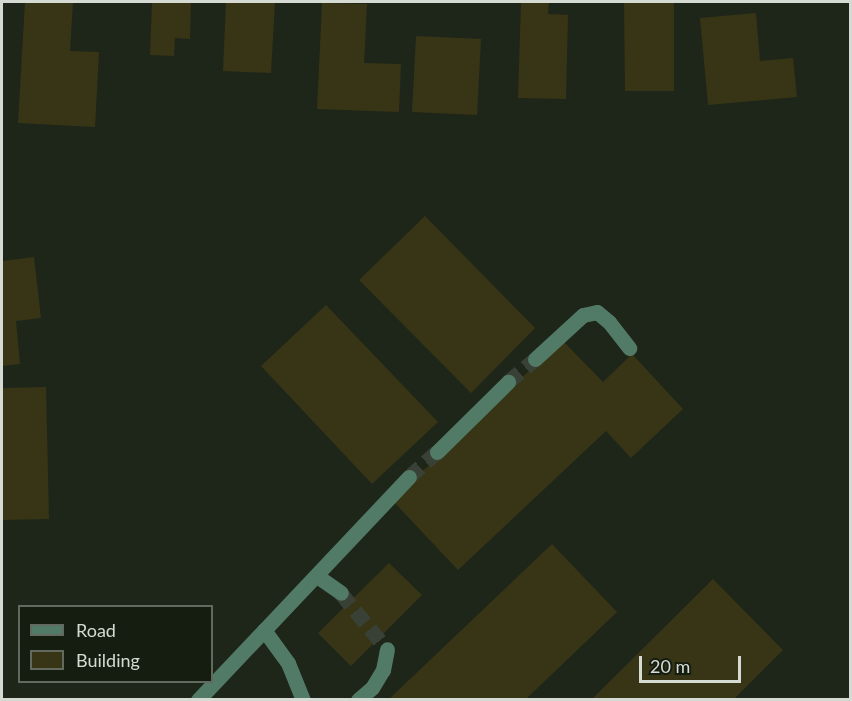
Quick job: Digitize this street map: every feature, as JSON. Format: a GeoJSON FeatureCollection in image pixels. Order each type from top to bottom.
{"type":"FeatureCollection","features":[{"type":"Feature","properties":{"kind":"lane"},"geometry":{"type":"LineString","coordinates":[[535,359],[583,315],[597,312],[609,322],[629,348]]}},
{"type":"Feature","properties":{"kind":"lane"},"geometry":{"type":"LineString","coordinates":[[437,452],[508,382]]}},
{"type":"Feature","properties":{"kind":"lane"},"geometry":{"type":"LineString","coordinates":[[198,699],[409,477]]}},
{"type":"Feature","properties":{"kind":"lane"},"geometry":{"type":"LineString","coordinates":[[317,576],[341,593]]}},
{"type":"Feature","properties":{"kind":"lane"},"geometry":{"type":"LineString","coordinates":[[264,630],[288,663],[303,699]]}},
{"type":"Feature","properties":{"kind":"lane"},"geometry":{"type":"LineString","coordinates":[[358,699],[372,688],[383,670],[387,649]]}},
{"type":"Feature","properties":{"kind":"building"},"geometry":{"type":"Polygon","coordinates":[[[25,2],[73,2],[70,51],[99,52],[95,127],[18,123],[25,2]]]}},
{"type":"Feature","properties":{"kind":"building"},"geometry":{"type":"Polygon","coordinates":[[[152,2],[191,2],[190,39],[175,38],[174,56],[150,55],[152,2]]]}},
{"type":"Feature","properties":{"kind":"building"},"geometry":{"type":"Polygon","coordinates":[[[226,2],[275,2],[271,73],[223,71],[226,2]]]}},
{"type":"Feature","properties":{"kind":"building"},"geometry":{"type":"Polygon","coordinates":[[[521,2],[549,2],[548,14],[568,15],[566,99],[518,98],[521,2]]]}},
{"type":"Feature","properties":{"kind":"building"},"geometry":{"type":"Polygon","coordinates":[[[624,2],[674,2],[674,91],[625,91],[624,2]]]}},
{"type":"Feature","properties":{"kind":"building"},"geometry":{"type":"Polygon","coordinates":[[[322,3],[367,4],[364,63],[401,64],[399,112],[317,109],[322,3]]]}},
{"type":"Feature","properties":{"kind":"building"},"geometry":{"type":"Polygon","coordinates":[[[756,13],[760,61],[793,58],[797,97],[708,105],[700,18],[756,13]]]}},
{"type":"Feature","properties":{"kind":"building"},"geometry":{"type":"Polygon","coordinates":[[[416,36],[481,39],[477,115],[412,112],[416,36]]]}},
{"type":"Feature","properties":{"kind":"building"},"geometry":{"type":"Polygon","coordinates":[[[425,216],[535,328],[471,393],[359,280],[425,216]]]}},
{"type":"Feature","properties":{"kind":"building"},"geometry":{"type":"Polygon","coordinates":[[[34,257],[41,318],[16,321],[20,364],[2,366],[2,261],[34,257]]]}},
{"type":"Feature","properties":{"kind":"building"},"geometry":{"type":"Polygon","coordinates":[[[326,305],[438,422],[372,484],[261,366],[326,305]]]}},
{"type":"Feature","properties":{"kind":"building"},"geometry":{"type":"Polygon","coordinates":[[[562,340],[603,382],[632,354],[683,409],[631,458],[606,431],[458,570],[392,500],[562,340]]]}},
{"type":"Feature","properties":{"kind":"building"},"geometry":{"type":"Polygon","coordinates":[[[46,387],[49,519],[2,520],[2,388],[46,387]]]}},
{"type":"Feature","properties":{"kind":"building"},"geometry":{"type":"Polygon","coordinates":[[[552,544],[617,612],[525,700],[388,700],[552,544]]]}},
{"type":"Feature","properties":{"kind":"building"},"geometry":{"type":"Polygon","coordinates":[[[389,563],[422,595],[351,666],[318,633],[389,563]]]}},
{"type":"Feature","properties":{"kind":"building"},"geometry":{"type":"Polygon","coordinates":[[[713,579],[783,650],[733,700],[591,700],[713,579]]]}},
{"type":"Feature","properties":{"kind":"tunnel"},"geometry":{"type":"LineString","coordinates":[[508,382],[535,359]]}},
{"type":"Feature","properties":{"kind":"tunnel"},"geometry":{"type":"LineString","coordinates":[[409,477],[437,452]]}},
{"type":"Feature","properties":{"kind":"tunnel"},"geometry":{"type":"LineString","coordinates":[[341,593],[387,649]]}}]}
